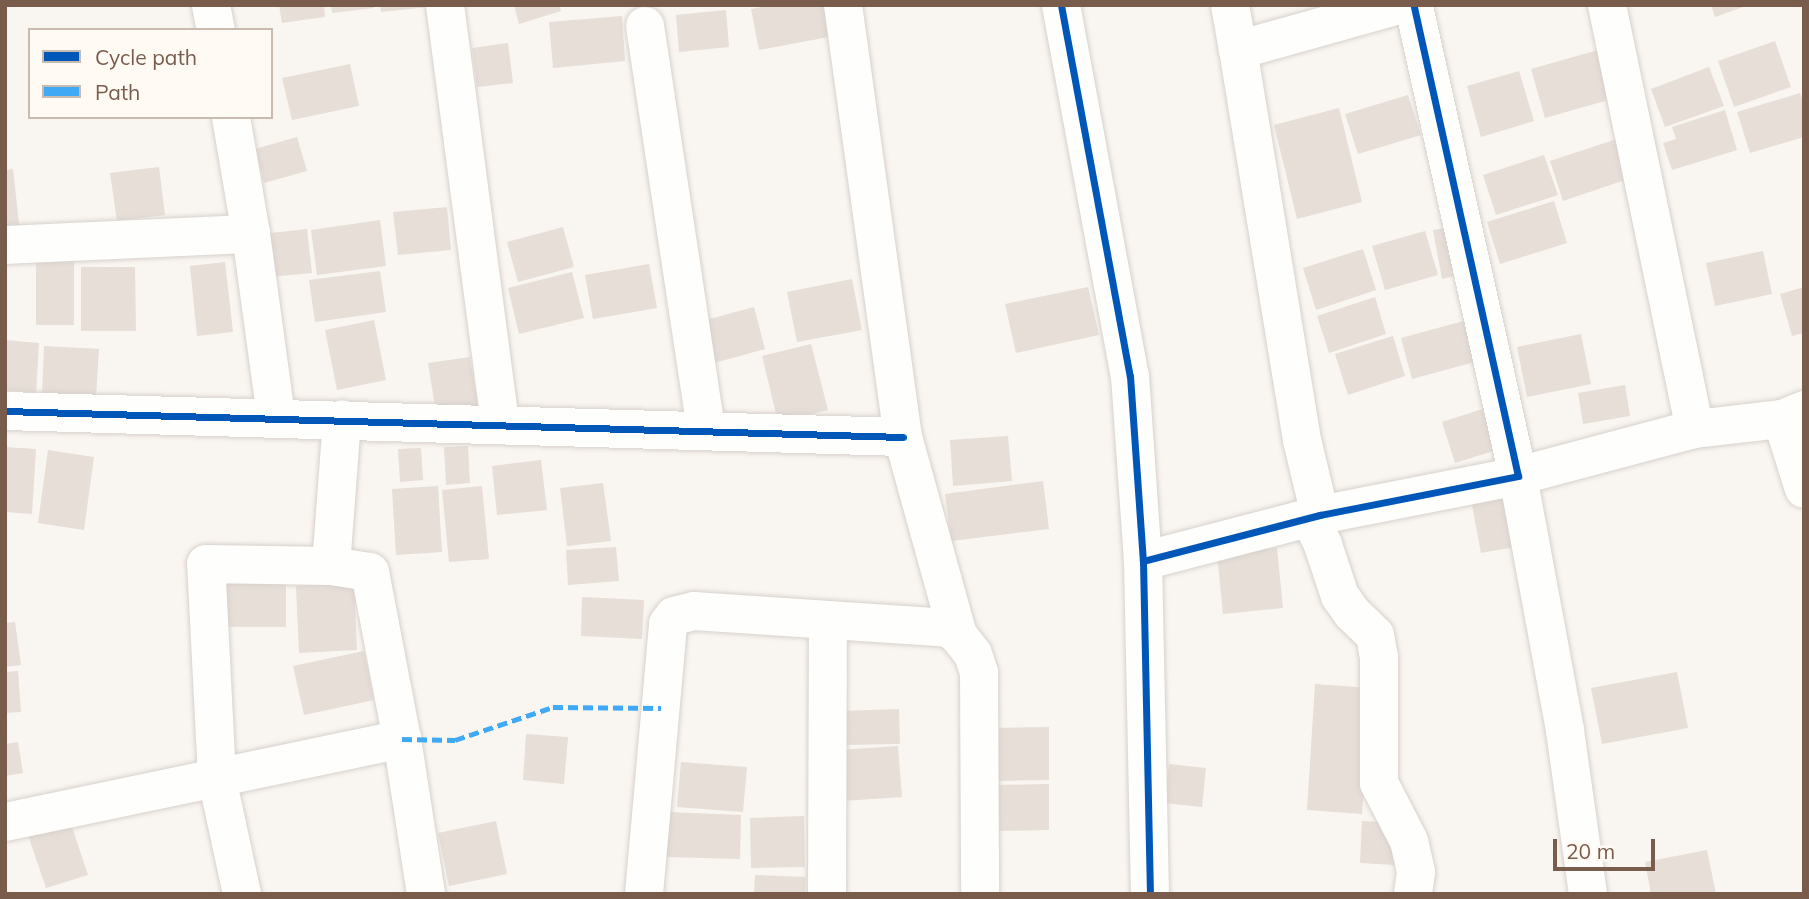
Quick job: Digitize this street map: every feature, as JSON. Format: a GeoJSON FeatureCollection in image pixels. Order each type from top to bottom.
{"type":"FeatureCollection","features":[{"type":"Feature","properties":{"kind":"street"},"geometry":{"type":"LineString","coordinates":[[211,5],[216,28]]}},
{"type":"Feature","properties":{"kind":"street"},"geometry":{"type":"LineString","coordinates":[[444,5],[500,424]]}},
{"type":"Feature","properties":{"kind":"street"},"geometry":{"type":"LineString","coordinates":[[844,5],[903,437],[958,635]]}},
{"type":"Feature","properties":{"kind":"street"},"geometry":{"type":"LineString","coordinates":[[1061,5],[1130,376],[1143,561],[1150,894]]}},
{"type":"Feature","properties":{"kind":"street"},"geometry":{"type":"LineString","coordinates":[[1230,5],[1315,518],[1340,597],[1375,635],[1379,658],[1379,783],[1409,841],[1416,872],[1413,894]]}},
{"type":"Feature","properties":{"kind":"street"},"geometry":{"type":"LineString","coordinates":[[1238,50],[1399,5]]}},
{"type":"Feature","properties":{"kind":"street"},"geometry":{"type":"LineString","coordinates":[[1414,5],[1518,476],[1565,730],[1588,894]]}},
{"type":"Feature","properties":{"kind":"street"},"geometry":{"type":"LineString","coordinates":[[1607,5],[1695,429]]}},
{"type":"Feature","properties":{"kind":"street"},"geometry":{"type":"LineString","coordinates":[[645,26],[706,430]]}},
{"type":"Feature","properties":{"kind":"street"},"geometry":{"type":"LineString","coordinates":[[231,119],[251,234],[276,417]]}},
{"type":"Feature","properties":{"kind":"street"},"geometry":{"type":"LineString","coordinates":[[5,245],[251,234]]}},
{"type":"Feature","properties":{"kind":"street"},"geometry":{"type":"LineString","coordinates":[[5,411],[903,437]]}},
{"type":"Feature","properties":{"kind":"street"},"geometry":{"type":"LineString","coordinates":[[1143,561],[1315,518],[1518,476],[1695,429],[1793,414],[1804,489]]}},
{"type":"Feature","properties":{"kind":"street"},"geometry":{"type":"LineString","coordinates":[[331,566],[342,419]]}},
{"type":"Feature","properties":{"kind":"street"},"geometry":{"type":"LineString","coordinates":[[242,894],[217,778],[206,564],[331,566],[370,572],[402,739],[426,894]]}},
{"type":"Feature","properties":{"kind":"street"},"geometry":{"type":"LineString","coordinates":[[644,894],[670,620],[681,613],[694,611],[948,628],[958,635],[973,654],[979,673],[980,894]]}},
{"type":"Feature","properties":{"kind":"street"},"geometry":{"type":"LineString","coordinates":[[827,894],[828,620]]}},
{"type":"Feature","properties":{"kind":"street"},"geometry":{"type":"LineString","coordinates":[[5,822],[402,739]]}},
{"type":"Feature","properties":{"kind":"building"},"geometry":{"type":"Polygon","coordinates":[[[279,5],[324,5],[325,17],[282,23],[279,5]]]}},
{"type":"Feature","properties":{"kind":"building"},"geometry":{"type":"Polygon","coordinates":[[[331,5],[374,5],[374,8],[332,13],[331,5]]]}},
{"type":"Feature","properties":{"kind":"building"},"geometry":{"type":"Polygon","coordinates":[[[380,5],[428,5],[428,7],[381,12],[380,5]]]}},
{"type":"Feature","properties":{"kind":"building"},"geometry":{"type":"Polygon","coordinates":[[[514,5],[559,5],[561,11],[519,24],[514,5]]]}},
{"type":"Feature","properties":{"kind":"building"},"geometry":{"type":"Polygon","coordinates":[[[771,5],[828,5],[834,36],[759,50],[751,9],[771,5]]]}},
{"type":"Feature","properties":{"kind":"building"},"geometry":{"type":"Polygon","coordinates":[[[1711,5],[1746,5],[1746,6],[1715,17],[1711,5]]]}},
{"type":"Feature","properties":{"kind":"building"},"geometry":{"type":"Polygon","coordinates":[[[726,10],[729,47],[679,52],[676,15],[726,10]]]}},
{"type":"Feature","properties":{"kind":"building"},"geometry":{"type":"Polygon","coordinates":[[[622,16],[625,61],[553,68],[549,22],[622,16]]]}},
{"type":"Feature","properties":{"kind":"building"},"geometry":{"type":"Polygon","coordinates":[[[1775,41],[1791,87],[1734,107],[1718,61],[1775,41]]]}},
{"type":"Feature","properties":{"kind":"building"},"geometry":{"type":"Polygon","coordinates":[[[508,43],[513,83],[477,87],[472,48],[508,43]]]}},
{"type":"Feature","properties":{"kind":"building"},"geometry":{"type":"Polygon","coordinates":[[[1598,50],[1612,99],[1545,118],[1531,69],[1598,50]]]}},
{"type":"Feature","properties":{"kind":"building"},"geometry":{"type":"Polygon","coordinates":[[[350,64],[359,106],[292,120],[282,78],[350,64]]]}},
{"type":"Feature","properties":{"kind":"building"},"geometry":{"type":"Polygon","coordinates":[[[1709,67],[1724,106],[1665,127],[1651,89],[1709,67]]]}},
{"type":"Feature","properties":{"kind":"building"},"geometry":{"type":"Polygon","coordinates":[[[1519,71],[1534,121],[1481,137],[1467,86],[1519,71]]]}},
{"type":"Feature","properties":{"kind":"building"},"geometry":{"type":"Polygon","coordinates":[[[1800,93],[1804,105],[1804,137],[1750,153],[1737,112],[1800,93]]]}},
{"type":"Feature","properties":{"kind":"building"},"geometry":{"type":"Polygon","coordinates":[[[1408,95],[1421,135],[1358,154],[1345,114],[1408,95]]]}},
{"type":"Feature","properties":{"kind":"building"},"geometry":{"type":"Polygon","coordinates":[[[1339,108],[1362,202],[1297,219],[1274,125],[1339,108]]]}},
{"type":"Feature","properties":{"kind":"building"},"geometry":{"type":"Polygon","coordinates":[[[1725,110],[1737,150],[1672,170],[1663,143],[1676,139],[1672,127],[1725,110]]]}},
{"type":"Feature","properties":{"kind":"building"},"geometry":{"type":"Polygon","coordinates":[[[297,137],[307,171],[264,183],[255,149],[297,137]]]}},
{"type":"Feature","properties":{"kind":"building"},"geometry":{"type":"Polygon","coordinates":[[[1620,138],[1634,177],[1563,201],[1550,161],[1620,138]]]}},
{"type":"Feature","properties":{"kind":"building"},"geometry":{"type":"Polygon","coordinates":[[[1544,155],[1558,195],[1496,215],[1483,175],[1544,155]]]}},
{"type":"Feature","properties":{"kind":"building"},"geometry":{"type":"Polygon","coordinates":[[[159,167],[165,215],[117,221],[110,173],[159,167]]]}},
{"type":"Feature","properties":{"kind":"building"},"geometry":{"type":"Polygon","coordinates":[[[13,169],[20,233],[5,235],[5,170],[13,169]]]}},
{"type":"Feature","properties":{"kind":"building"},"geometry":{"type":"Polygon","coordinates":[[[1554,201],[1567,243],[1500,264],[1487,222],[1554,201]]]}},
{"type":"Feature","properties":{"kind":"building"},"geometry":{"type":"Polygon","coordinates":[[[447,207],[451,250],[398,255],[393,212],[447,207]]]}},
{"type":"Feature","properties":{"kind":"building"},"geometry":{"type":"Polygon","coordinates":[[[380,220],[386,266],[317,275],[311,230],[380,220]]]}},
{"type":"Feature","properties":{"kind":"building"},"geometry":{"type":"Polygon","coordinates":[[[1460,226],[1468,273],[1442,279],[1433,230],[1460,226]]]}},
{"type":"Feature","properties":{"kind":"building"},"geometry":{"type":"Polygon","coordinates":[[[563,227],[574,267],[518,282],[507,242],[563,227]]]}},
{"type":"Feature","properties":{"kind":"building"},"geometry":{"type":"Polygon","coordinates":[[[307,229],[312,273],[268,277],[262,234],[307,229]]]}},
{"type":"Feature","properties":{"kind":"building"},"geometry":{"type":"Polygon","coordinates":[[[1425,231],[1438,275],[1385,290],[1372,246],[1425,231]]]}},
{"type":"Feature","properties":{"kind":"building"},"geometry":{"type":"Polygon","coordinates":[[[1363,249],[1376,290],[1316,310],[1303,268],[1363,249]]]}},
{"type":"Feature","properties":{"kind":"building"},"geometry":{"type":"Polygon","coordinates":[[[1763,251],[1772,294],[1715,306],[1706,263],[1763,251]]]}},
{"type":"Feature","properties":{"kind":"building"},"geometry":{"type":"Polygon","coordinates":[[[36,259],[74,259],[74,325],[36,325],[36,259]]]}},
{"type":"Feature","properties":{"kind":"building"},"geometry":{"type":"Polygon","coordinates":[[[225,262],[233,332],[197,336],[190,266],[225,262]]]}},
{"type":"Feature","properties":{"kind":"building"},"geometry":{"type":"Polygon","coordinates":[[[649,264],[657,308],[593,319],[585,275],[649,264]]]}},
{"type":"Feature","properties":{"kind":"building"},"geometry":{"type":"Polygon","coordinates":[[[81,267],[135,267],[136,331],[81,331],[81,267]]]}},
{"type":"Feature","properties":{"kind":"building"},"geometry":{"type":"Polygon","coordinates":[[[380,271],[386,312],[315,322],[309,280],[380,271]]]}},
{"type":"Feature","properties":{"kind":"building"},"geometry":{"type":"Polygon","coordinates":[[[572,272],[584,318],[519,334],[508,288],[572,272]]]}},
{"type":"Feature","properties":{"kind":"building"},"geometry":{"type":"Polygon","coordinates":[[[852,279],[862,330],[797,342],[787,292],[852,279]]]}},
{"type":"Feature","properties":{"kind":"building"},"geometry":{"type":"Polygon","coordinates":[[[1088,287],[1099,335],[1016,353],[1005,304],[1088,287]]]}},
{"type":"Feature","properties":{"kind":"building"},"geometry":{"type":"Polygon","coordinates":[[[1804,287],[1804,333],[1792,336],[1780,294],[1804,287]]]}},
{"type":"Feature","properties":{"kind":"building"},"geometry":{"type":"Polygon","coordinates":[[[1375,297],[1386,334],[1329,353],[1317,316],[1375,297]]]}},
{"type":"Feature","properties":{"kind":"building"},"geometry":{"type":"Polygon","coordinates":[[[754,307],[765,349],[714,363],[702,321],[754,307]]]}},
{"type":"Feature","properties":{"kind":"building"},"geometry":{"type":"Polygon","coordinates":[[[1471,319],[1482,360],[1412,379],[1401,338],[1471,319]]]}},
{"type":"Feature","properties":{"kind":"building"},"geometry":{"type":"Polygon","coordinates":[[[374,320],[386,380],[337,390],[325,330],[374,320]]]}},
{"type":"Feature","properties":{"kind":"building"},"geometry":{"type":"Polygon","coordinates":[[[1581,334],[1591,384],[1527,397],[1517,347],[1581,334]]]}},
{"type":"Feature","properties":{"kind":"building"},"geometry":{"type":"Polygon","coordinates":[[[1393,336],[1405,376],[1348,395],[1335,354],[1393,336]]]}},
{"type":"Feature","properties":{"kind":"building"},"geometry":{"type":"Polygon","coordinates":[[[5,340],[39,343],[36,393],[5,390],[5,340]]]}},
{"type":"Feature","properties":{"kind":"building"},"geometry":{"type":"Polygon","coordinates":[[[811,344],[828,410],[778,422],[762,356],[811,344]]]}},
{"type":"Feature","properties":{"kind":"building"},"geometry":{"type":"Polygon","coordinates":[[[44,346],[99,349],[96,397],[42,394],[44,346]]]}},
{"type":"Feature","properties":{"kind":"building"},"geometry":{"type":"Polygon","coordinates":[[[470,357],[478,406],[436,413],[428,363],[470,357]]]}},
{"type":"Feature","properties":{"kind":"building"},"geometry":{"type":"Polygon","coordinates":[[[1625,385],[1630,416],[1583,424],[1578,393],[1625,385]]]}},
{"type":"Feature","properties":{"kind":"building"},"geometry":{"type":"Polygon","coordinates":[[[1489,407],[1503,448],[1455,463],[1442,422],[1489,407]]]}},
{"type":"Feature","properties":{"kind":"building"},"geometry":{"type":"Polygon","coordinates":[[[1008,436],[1012,481],[953,486],[950,440],[1008,436]]]}},
{"type":"Feature","properties":{"kind":"building"},"geometry":{"type":"Polygon","coordinates":[[[468,446],[470,483],[446,485],[444,447],[468,446]]]}},
{"type":"Feature","properties":{"kind":"building"},"geometry":{"type":"Polygon","coordinates":[[[5,447],[36,449],[32,514],[5,512],[5,447]]]}},
{"type":"Feature","properties":{"kind":"building"},"geometry":{"type":"Polygon","coordinates":[[[421,448],[423,480],[400,482],[398,449],[421,448]]]}},
{"type":"Feature","properties":{"kind":"building"},"geometry":{"type":"Polygon","coordinates":[[[48,450],[94,457],[84,530],[38,523],[48,450]]]}},
{"type":"Feature","properties":{"kind":"building"},"geometry":{"type":"Polygon","coordinates":[[[541,460],[547,510],[497,515],[492,466],[541,460]]]}},
{"type":"Feature","properties":{"kind":"building"},"geometry":{"type":"Polygon","coordinates":[[[1043,481],[1049,529],[951,541],[945,494],[1043,481]]]}},
{"type":"Feature","properties":{"kind":"building"},"geometry":{"type":"Polygon","coordinates":[[[603,483],[611,541],[567,546],[560,488],[603,483]]]}},
{"type":"Feature","properties":{"kind":"building"},"geometry":{"type":"Polygon","coordinates":[[[438,486],[442,552],[396,555],[392,489],[438,486]]]}},
{"type":"Feature","properties":{"kind":"building"},"geometry":{"type":"Polygon","coordinates":[[[482,486],[489,559],[449,562],[442,490],[482,486]]]}},
{"type":"Feature","properties":{"kind":"building"},"geometry":{"type":"Polygon","coordinates":[[[1515,486],[1526,545],[1481,553],[1470,494],[1515,486]]]}},
{"type":"Feature","properties":{"kind":"building"},"geometry":{"type":"Polygon","coordinates":[[[616,547],[619,581],[568,585],[566,550],[616,547]]]}},
{"type":"Feature","properties":{"kind":"building"},"geometry":{"type":"Polygon","coordinates":[[[1277,548],[1283,608],[1223,614],[1217,553],[1277,548]]]}},
{"type":"Feature","properties":{"kind":"building"},"geometry":{"type":"Polygon","coordinates":[[[286,579],[286,627],[221,627],[221,580],[286,579]]]}},
{"type":"Feature","properties":{"kind":"building"},"geometry":{"type":"Polygon","coordinates":[[[354,583],[357,650],[299,653],[296,586],[354,583]]]}},
{"type":"Feature","properties":{"kind":"building"},"geometry":{"type":"Polygon","coordinates":[[[582,597],[644,600],[642,639],[581,636],[582,597]]]}},
{"type":"Feature","properties":{"kind":"building"},"geometry":{"type":"Polygon","coordinates":[[[15,622],[21,665],[5,667],[5,623],[15,622]]]}},
{"type":"Feature","properties":{"kind":"building"},"geometry":{"type":"Polygon","coordinates":[[[364,651],[374,700],[304,715],[293,666],[364,651]]]}},
{"type":"Feature","properties":{"kind":"building"},"geometry":{"type":"Polygon","coordinates":[[[18,671],[21,712],[5,713],[5,672],[18,671]]]}},
{"type":"Feature","properties":{"kind":"building"},"geometry":{"type":"Polygon","coordinates":[[[1677,672],[1688,728],[1602,744],[1591,688],[1677,672]]]}},
{"type":"Feature","properties":{"kind":"building"},"geometry":{"type":"Polygon","coordinates":[[[1315,684],[1371,688],[1362,814],[1307,810],[1315,684]]]}},
{"type":"Feature","properties":{"kind":"building"},"geometry":{"type":"Polygon","coordinates":[[[899,709],[900,744],[842,745],[840,711],[899,709]]]}},
{"type":"Feature","properties":{"kind":"building"},"geometry":{"type":"Polygon","coordinates":[[[1049,727],[1049,780],[994,781],[993,728],[1049,727]]]}},
{"type":"Feature","properties":{"kind":"building"},"geometry":{"type":"Polygon","coordinates":[[[526,734],[568,737],[564,784],[523,780],[526,734]]]}},
{"type":"Feature","properties":{"kind":"building"},"geometry":{"type":"Polygon","coordinates":[[[18,742],[23,773],[5,776],[5,744],[18,742]]]}},
{"type":"Feature","properties":{"kind":"building"},"geometry":{"type":"Polygon","coordinates":[[[898,746],[902,797],[842,801],[838,750],[898,746]]]}},
{"type":"Feature","properties":{"kind":"building"},"geometry":{"type":"Polygon","coordinates":[[[681,762],[747,767],[743,812],[677,807],[681,762]]]}},
{"type":"Feature","properties":{"kind":"building"},"geometry":{"type":"Polygon","coordinates":[[[1169,764],[1206,768],[1202,807],[1165,803],[1169,764]]]}},
{"type":"Feature","properties":{"kind":"building"},"geometry":{"type":"Polygon","coordinates":[[[1049,784],[1049,830],[998,831],[997,785],[1049,784]]]}},
{"type":"Feature","properties":{"kind":"building"},"geometry":{"type":"Polygon","coordinates":[[[667,812],[741,815],[740,859],[666,857],[667,812]]]}},
{"type":"Feature","properties":{"kind":"building"},"geometry":{"type":"Polygon","coordinates":[[[804,816],[805,867],[751,868],[750,818],[804,816]]]}},
{"type":"Feature","properties":{"kind":"building"},"geometry":{"type":"Polygon","coordinates":[[[70,821],[88,875],[46,888],[28,835],[70,821]]]}},
{"type":"Feature","properties":{"kind":"building"},"geometry":{"type":"Polygon","coordinates":[[[496,821],[507,874],[449,886],[438,833],[496,821]]]}},
{"type":"Feature","properties":{"kind":"building"},"geometry":{"type":"Polygon","coordinates":[[[1362,821],[1397,823],[1395,865],[1360,863],[1362,821]]]}},
{"type":"Feature","properties":{"kind":"building"},"geometry":{"type":"Polygon","coordinates":[[[1707,850],[1716,894],[1651,894],[1645,862],[1707,850]]]}},
{"type":"Feature","properties":{"kind":"building"},"geometry":{"type":"Polygon","coordinates":[[[755,875],[806,877],[805,894],[754,894],[755,875]]]}},
{"type":"Feature","properties":{"kind":"marked path"},"geometry":{"type":"LineString","coordinates":[[402,739],[455,740],[553,707],[661,708]]}},
{"type":"Feature","properties":{"kind":"cycle path"},"geometry":{"type":"LineString","coordinates":[[1061,5],[1130,376],[1143,561],[1150,894]]}},
{"type":"Feature","properties":{"kind":"cycle path"},"geometry":{"type":"LineString","coordinates":[[1143,561],[1320,515],[1518,476],[1414,5]]}},
{"type":"Feature","properties":{"kind":"cycle path"},"geometry":{"type":"LineString","coordinates":[[5,411],[903,437]]}}]}
